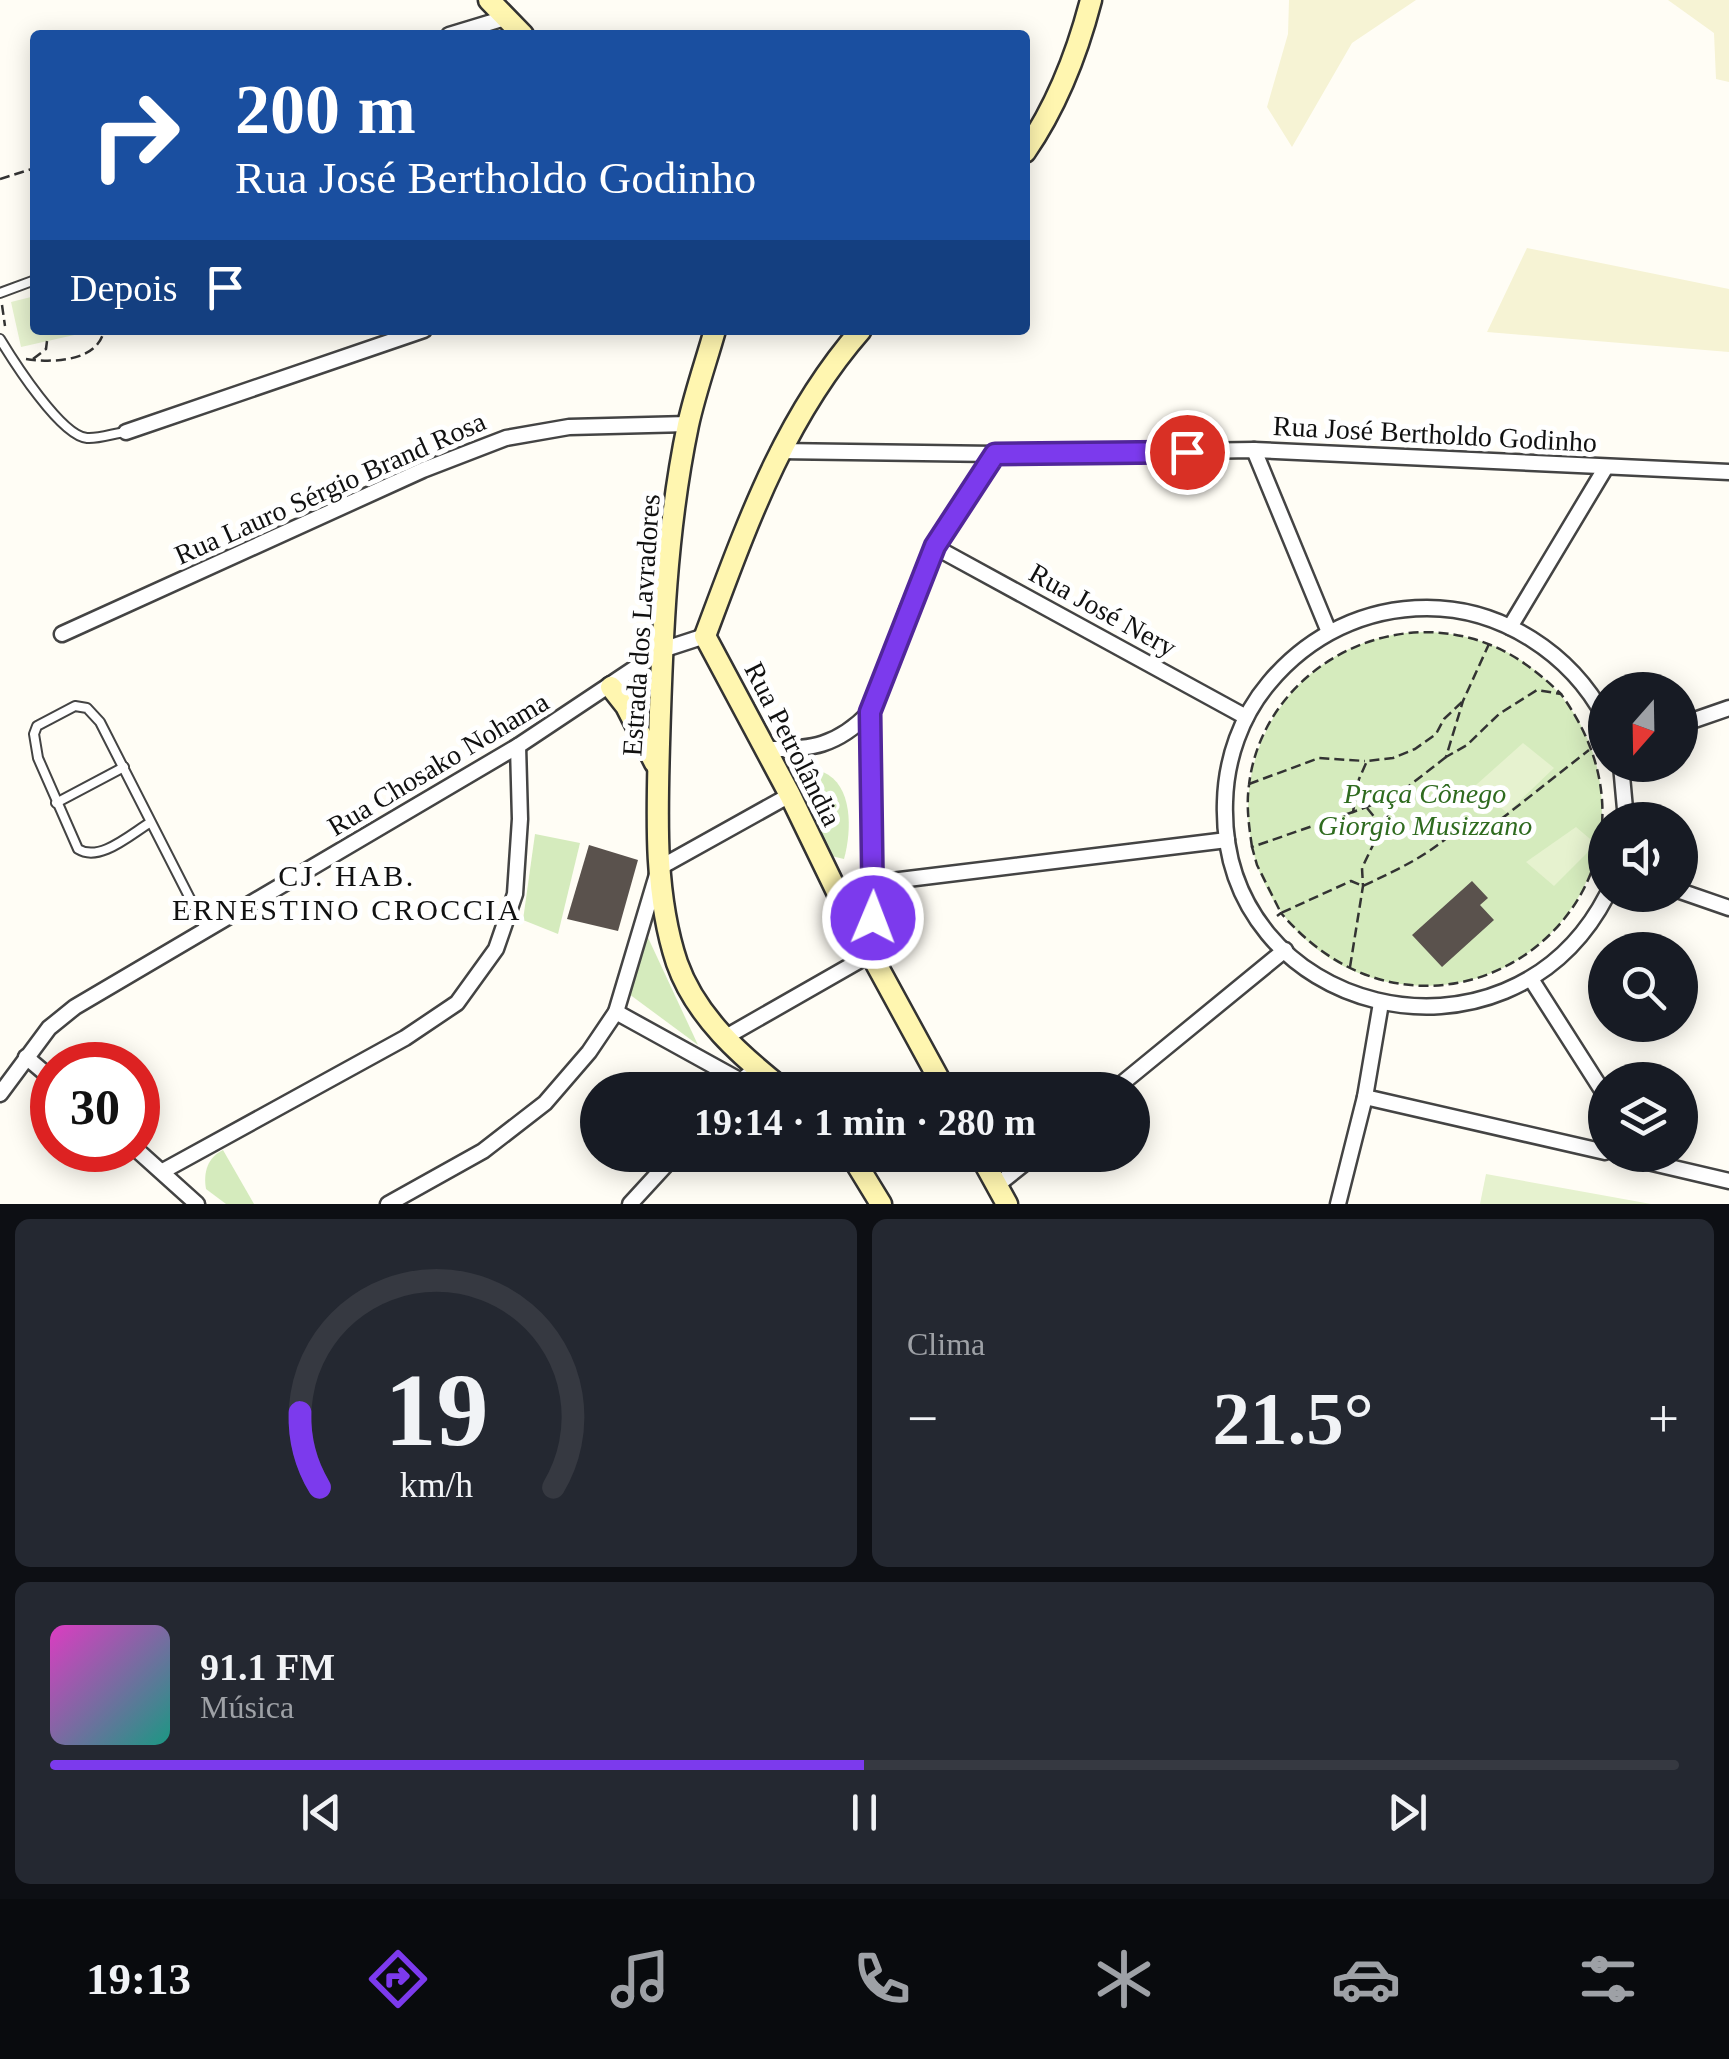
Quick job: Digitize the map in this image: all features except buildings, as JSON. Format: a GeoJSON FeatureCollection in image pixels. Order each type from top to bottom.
{"type":"FeatureCollection","features":[{"type":"Feature","properties":{"kind":"street"},"geometry":{"type":"LineString","coordinates":[[489,0],[517,30]]}},
{"type":"Feature","properties":{"kind":"street"},"geometry":{"type":"LineString","coordinates":[[1030,145],[1043,126],[1080,41],[1091,0]]}},
{"type":"Feature","properties":{"kind":"street"},"geometry":{"type":"LineString","coordinates":[[464,30],[504,18]]}},
{"type":"Feature","properties":{"kind":"street"},"geometry":{"type":"LineString","coordinates":[[126,432],[409,335]]}},
{"type":"Feature","properties":{"kind":"street","name":"Estrada dos Lavradores"},"geometry":{"type":"LineString","coordinates":[[714,335],[688,424],[670,540],[662,650],[659,868],[678,966],[724,1038],[739,1072]]}},
{"type":"Feature","properties":{"kind":"street"},"geometry":{"type":"LineString","coordinates":[[705,636],[752,508],[778,450],[831,364],[857,335]]}},
{"type":"Feature","properties":{"kind":"street","name":"Rua Lauro Sérgio Brand Rosa"},"geometry":{"type":"LineString","coordinates":[[62,634],[423,470],[506,438],[568,427],[688,424]]}},
{"type":"Feature","properties":{"kind":"street","name":"Rua José Bertholdo Godinho"},"geometry":{"type":"LineString","coordinates":[[778,450],[995,454],[1254,450],[1729,472]]}},
{"type":"Feature","properties":{"kind":"street"},"geometry":{"type":"LineString","coordinates":[[1254,450],[1329,632]]}},
{"type":"Feature","properties":{"kind":"street"},"geometry":{"type":"LineString","coordinates":[[766,749],[790,750],[832,742],[853,730],[870,712],[935,546],[995,454]]}},
{"type":"Feature","properties":{"kind":"street"},"geometry":{"type":"LineString","coordinates":[[1510,627],[1606,467]]}},
{"type":"Feature","properties":{"kind":"street","name":"Rua José Nery"},"geometry":{"type":"LineString","coordinates":[[935,546],[1246,717]]}},
{"type":"Feature","properties":{"kind":"street"},"geometry":{"type":"LineString","coordinates":[[1588,691],[1561,661],[1510,627],[1486,617],[1432,608],[1379,613],[1329,632],[1281,668],[1246,717],[1229,765],[1225,802],[1227,840],[1235,871],[1264,926],[1314,974],[1346,992],[1381,1003],[1417,1008],[1454,1006],[1489,998],[1530,979],[1571,947],[1597,912]]}},
{"type":"Feature","properties":{"kind":"street","name":"Rua Chosako Nohama"},"geometry":{"type":"LineString","coordinates":[[0,1094],[50,1028],[75,1006],[518,746],[662,650],[705,636]]}},
{"type":"Feature","properties":{"kind":"street","name":"Rua Petrolândia"},"geometry":{"type":"LineString","coordinates":[[705,636],[934,1072]]}},
{"type":"Feature","properties":{"kind":"street"},"geometry":{"type":"LineString","coordinates":[[611,687],[644,736],[659,772]]}},
{"type":"Feature","properties":{"kind":"street"},"geometry":{"type":"LineString","coordinates":[[1698,718],[1729,708]]}},
{"type":"Feature","properties":{"kind":"street"},"geometry":{"type":"LineString","coordinates":[[724,1038],[871,954],[874,883],[870,712]]}},
{"type":"Feature","properties":{"kind":"street"},"geometry":{"type":"LineString","coordinates":[[163,1172],[404,1038],[457,1003],[496,949],[515,894],[520,820],[518,746]]}},
{"type":"Feature","properties":{"kind":"street"},"geometry":{"type":"LineString","coordinates":[[388,1204],[483,1151],[545,1102],[590,1052],[616,1012],[659,868],[790,795]]}},
{"type":"Feature","properties":{"kind":"street"},"geometry":{"type":"LineString","coordinates":[[838,894],[874,883],[1227,840]]}},
{"type":"Feature","properties":{"kind":"street"},"geometry":{"type":"LineString","coordinates":[[1698,897],[1729,908]]}},
{"type":"Feature","properties":{"kind":"street"},"geometry":{"type":"LineString","coordinates":[[1136,1072],[1285,950]]}},
{"type":"Feature","properties":{"kind":"street"},"geometry":{"type":"LineString","coordinates":[[1530,979],[1588,1069]]}},
{"type":"Feature","properties":{"kind":"street"},"geometry":{"type":"LineString","coordinates":[[1338,1204],[1365,1097],[1381,1003]]}},
{"type":"Feature","properties":{"kind":"street"},"geometry":{"type":"LineString","coordinates":[[616,1012],[728,1072]]}},
{"type":"Feature","properties":{"kind":"street"},"geometry":{"type":"LineString","coordinates":[[26,1057],[30,1060]]}},
{"type":"Feature","properties":{"kind":"street"},"geometry":{"type":"LineString","coordinates":[[1365,1097],[1588,1148]]}},
{"type":"Feature","properties":{"kind":"street"},"geometry":{"type":"LineString","coordinates":[[160,1169],[197,1204]]}},
{"type":"Feature","properties":{"kind":"street"},"geometry":{"type":"LineString","coordinates":[[630,1204],[659,1172]]}},
{"type":"Feature","properties":{"kind":"street"},"geometry":{"type":"LineString","coordinates":[[861,1172],[881,1204]]}},
{"type":"Feature","properties":{"kind":"street"},"geometry":{"type":"LineString","coordinates":[[990,1172],[1005,1198],[1023,1172]]}},
{"type":"Feature","properties":{"kind":"street"},"geometry":{"type":"LineString","coordinates":[[1697,1172],[1729,1181]]}},
{"type":"Feature","properties":{"kind":"lane"},"geometry":{"type":"LineString","coordinates":[[2,296],[30,282]]}},
{"type":"Feature","properties":{"kind":"lane"},"geometry":{"type":"LineString","coordinates":[[4,336],[21,374],[71,432],[86,438],[126,432]]}},
{"type":"Feature","properties":{"kind":"lane"},"geometry":{"type":"LineString","coordinates":[[151,822],[98,854],[86,854],[71,840],[56,803],[35,747],[37,726],[75,706],[96,714],[124,767],[206,930]]}},
{"type":"Feature","properties":{"kind":"lane"},"geometry":{"type":"LineString","coordinates":[[56,803],[124,767]]}},
{"type":"Feature","properties":{"kind":"path"},"geometry":{"type":"LineString","coordinates":[[0,179],[30,170]]}},
{"type":"Feature","properties":{"kind":"path"},"geometry":{"type":"LineString","coordinates":[[2,296],[4,336]]}},
{"type":"Feature","properties":{"kind":"path"},"geometry":{"type":"LineString","coordinates":[[27,368],[20,358],[66,360],[88,352],[103,335]]}},
{"type":"Feature","properties":{"kind":"path"},"geometry":{"type":"LineString","coordinates":[[32,360],[46,349],[46,341]]}},
{"type":"Feature","properties":{"kind":"path"},"geometry":{"type":"LineString","coordinates":[[1588,739],[1560,694],[1519,659],[1489,644],[1442,633],[1416,632],[1375,639],[1334,657],[1295,688],[1278,709],[1254,758],[1249,784],[1247,812],[1256,865],[1281,913],[1320,952],[1350,969],[1394,984],[1448,985],[1501,970],[1546,940],[1580,898],[1599,847],[1600,782]]}},
{"type":"Feature","properties":{"kind":"path"},"geometry":{"type":"LineString","coordinates":[[1446,757],[1464,701],[1489,644]]}},
{"type":"Feature","properties":{"kind":"path"},"geometry":{"type":"LineString","coordinates":[[1252,847],[1396,796],[1466,745],[1499,714],[1537,690],[1560,694]]}},
{"type":"Feature","properties":{"kind":"path"},"geometry":{"type":"LineString","coordinates":[[1249,784],[1319,758],[1393,758],[1436,734],[1444,719],[1464,701]]}},
{"type":"Feature","properties":{"kind":"path"},"geometry":{"type":"LineString","coordinates":[[1352,882],[1363,886],[1441,846],[1468,819],[1486,830],[1588,751]]}},
{"type":"Feature","properties":{"kind":"path"},"geometry":{"type":"LineString","coordinates":[[1353,812],[1366,761]]}},
{"type":"Feature","properties":{"kind":"path"},"geometry":{"type":"LineString","coordinates":[[1264,926],[1281,913],[1352,882],[1396,796]]}},
{"type":"Feature","properties":{"kind":"path"},"geometry":{"type":"LineString","coordinates":[[1366,808],[1382,827]]}},
{"type":"Feature","properties":{"kind":"path"},"geometry":{"type":"LineString","coordinates":[[1350,969],[1363,886],[1362,868]]}},
{"type":"Feature","properties":{"kind":"shaded area"},"geometry":{"type":"Polygon","coordinates":[[[1289,0],[1416,0],[1352,43],[1292,147],[1267,107],[1288,34],[1289,0]]]}},
{"type":"Feature","properties":{"kind":"shaded area"},"geometry":{"type":"Polygon","coordinates":[[[1668,0],[1729,0],[1729,82],[1716,79],[1714,33],[1668,0]]]}},
{"type":"Feature","properties":{"kind":"shaded area"},"geometry":{"type":"Polygon","coordinates":[[[1527,248],[1729,289],[1729,352],[1487,332],[1527,248]]]}},
{"type":"Feature","properties":{"kind":"green space"},"geometry":{"type":"Polygon","coordinates":[[[30,297],[30,335],[74,335],[21,347],[11,302],[30,297]]]}},
{"type":"Feature","properties":{"kind":"green space","name":"Praça Cônego Giorgio Musizzano"},"geometry":{"type":"Polygon","coordinates":[[[1425,632],[1476,639],[1509,653],[1537,672],[1562,697],[1581,725],[1588,739],[1588,782],[1600,782],[1602,802],[1588,802],[1588,879],[1562,921],[1537,946],[1509,965],[1460,983],[1390,983],[1357,973],[1327,956],[1300,934],[1278,907],[1261,877],[1251,844],[1251,774],[1261,741],[1278,711],[1300,684],[1327,662],[1357,645],[1390,635],[1425,632]]]}},
{"type":"Feature","properties":{"kind":"green space"},"geometry":{"type":"Polygon","coordinates":[[[1523,743],[1554,768],[1507,813],[1476,785],[1523,743]]]}},
{"type":"Feature","properties":{"kind":"green space"},"geometry":{"type":"Polygon","coordinates":[[[823,772],[840,787],[848,810],[844,859],[823,854],[800,800],[803,785],[823,772]]]}},
{"type":"Feature","properties":{"kind":"green space"},"geometry":{"type":"Polygon","coordinates":[[[1576,827],[1588,837],[1588,852],[1554,886],[1526,862],[1576,827]]]}},
{"type":"Feature","properties":{"kind":"green space"},"geometry":{"type":"Polygon","coordinates":[[[535,834],[580,843],[558,934],[523,920],[535,834]]]}},
{"type":"Feature","properties":{"kind":"green space"},"geometry":{"type":"Polygon","coordinates":[[[644,929],[698,1045],[629,994],[644,929]]]}},
{"type":"Feature","properties":{"kind":"green space"},"geometry":{"type":"Polygon","coordinates":[[[223,1150],[254,1204],[226,1204],[206,1189],[208,1166],[223,1150]]]}},
{"type":"Feature","properties":{"kind":"green space"},"geometry":{"type":"Polygon","coordinates":[[[1486,1174],[1651,1204],[1480,1204],[1486,1174]]]}},
{"type":"Feature","properties":{"kind":"district","name":"CJ. HAB. ERNESTINO CROCCIA"},"geometry":{"type":"Point","coordinates":[347,892]}},
{"type":"Feature","properties":{"kind":"route"},"geometry":{"type":"LineString","coordinates":[[873,918],[870,712],[935,546],[995,454],[1187,452]]}}]}
